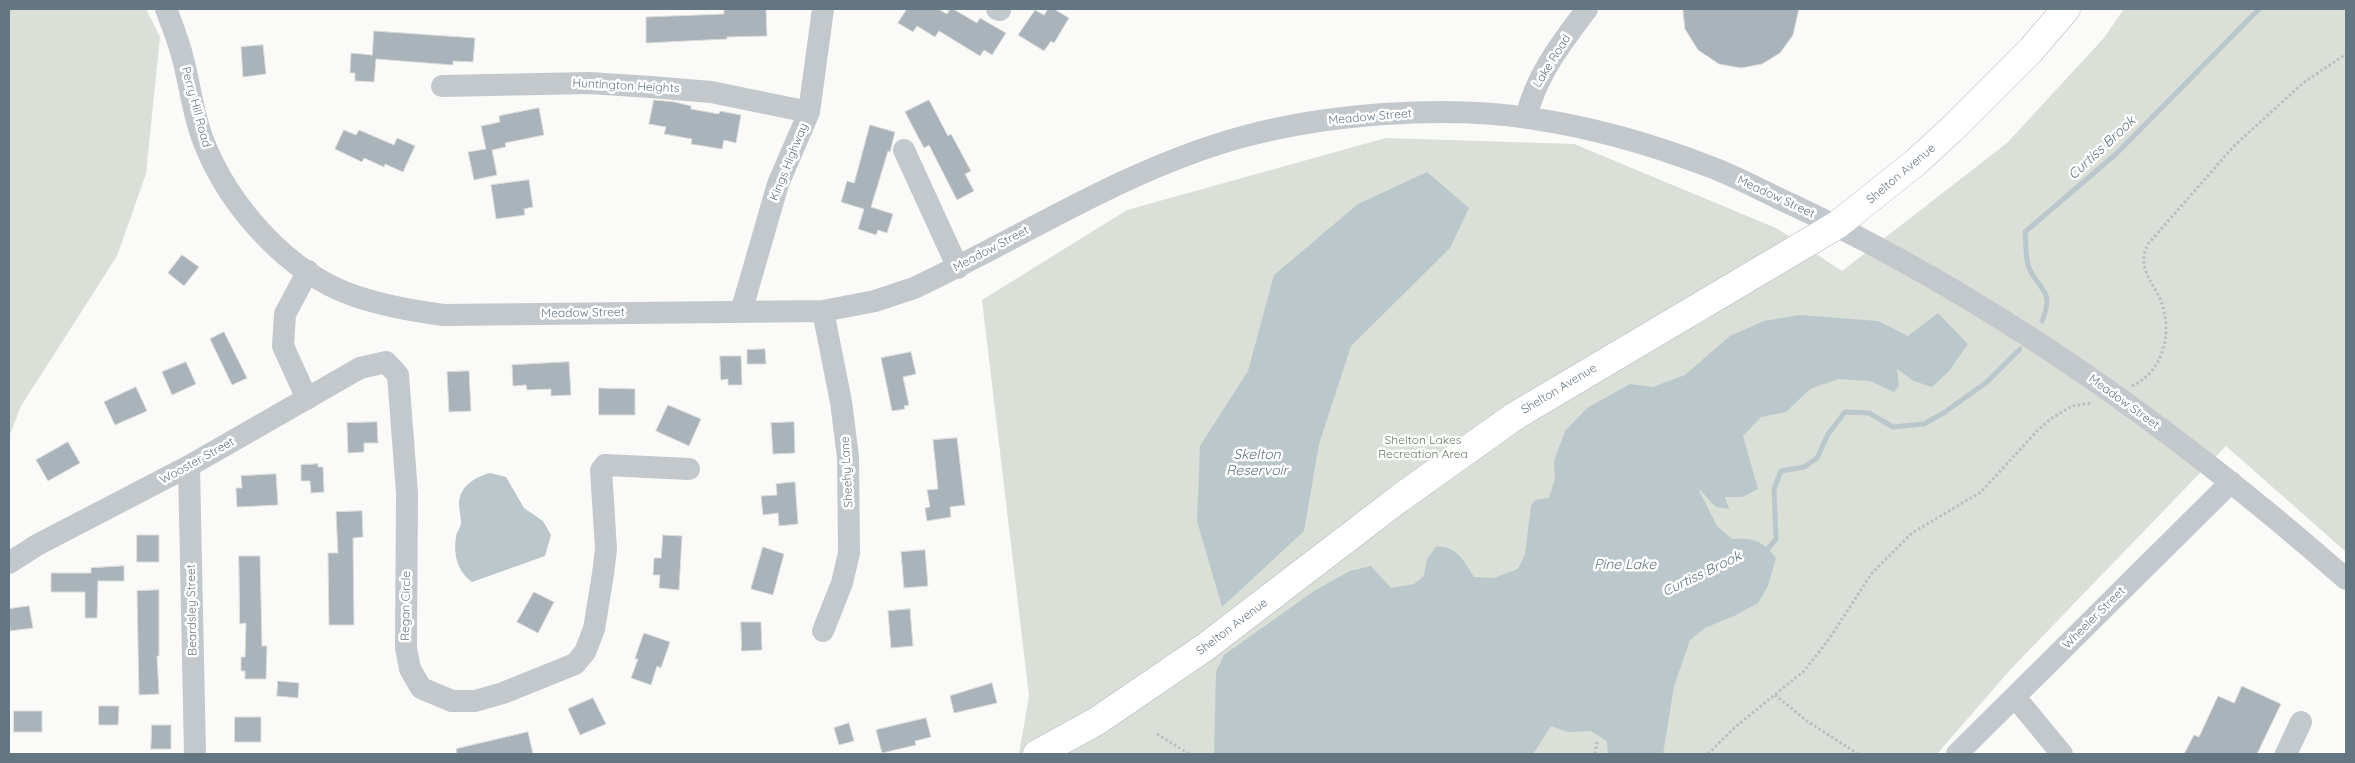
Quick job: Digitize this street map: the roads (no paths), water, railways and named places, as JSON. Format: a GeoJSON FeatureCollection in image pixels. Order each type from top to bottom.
{"type":"FeatureCollection","features":[{"type":"Feature","properties":{"kind":"main road","name":"Shelton Avenue"},"geometry":{"type":"LineString","coordinates":[[1037,754],[1097,721],[1204,648],[1400,498],[1515,416],[1837,225],[1916,162],[1959,123],[2031,50],[2066,9]]}},
{"type":"Feature","properties":{"kind":"street","name":"Perry Hill Road"},"geometry":{"type":"LineString","coordinates":[[166,9],[183,58],[202,139],[225,186],[258,230],[275,246],[308,271]]}},
{"type":"Feature","properties":{"kind":"street","name":"Kings Highway"},"geometry":{"type":"LineString","coordinates":[[741,312],[778,184],[809,112],[823,9]]}},
{"type":"Feature","properties":{"kind":"street"},"geometry":{"type":"LineString","coordinates":[[834,9],[841,9]]}},
{"type":"Feature","properties":{"kind":"street","name":"Lake Road"},"geometry":{"type":"LineString","coordinates":[[1526,117],[1532,92],[1539,79],[1552,56],[1586,9]]}},
{"type":"Feature","properties":{"kind":"street","name":"Huntington Heights"},"geometry":{"type":"LineString","coordinates":[[442,86],[589,83],[651,87],[711,92],[809,112]]}},
{"type":"Feature","properties":{"kind":"street","name":"Meadow Street"},"geometry":{"type":"LineString","coordinates":[[308,271],[354,296],[406,310],[444,315],[823,311],[874,301],[914,288],[958,268],[1028,229],[1153,167],[1243,137],[1326,121],[1390,114],[1460,112],[1526,117],[1582,128],[1654,147],[1710,166],[1837,225],[1967,297],[2052,350],[2231,482],[2346,579]]}},
{"type":"Feature","properties":{"kind":"street"},"geometry":{"type":"LineString","coordinates":[[904,150],[958,268]]}},
{"type":"Feature","properties":{"kind":"street"},"geometry":{"type":"LineString","coordinates":[[307,399],[283,346],[285,314],[308,271]]}},
{"type":"Feature","properties":{"kind":"street","name":"Sheehy Lane"},"geometry":{"type":"LineString","coordinates":[[823,311],[841,402],[848,457],[849,552],[842,583],[823,631]]}},
{"type":"Feature","properties":{"kind":"street","name":"Wooster Street"},"geometry":{"type":"LineString","coordinates":[[9,563],[37,545],[189,466],[360,368],[386,362]]}},
{"type":"Feature","properties":{"kind":"street","name":"Regan Circle"},"geometry":{"type":"LineString","coordinates":[[386,362],[398,375],[407,493],[406,648],[410,669],[421,688],[452,701],[475,701],[503,693],[575,664],[586,652],[594,629],[606,549],[601,470],[605,464],[689,469]]}},
{"type":"Feature","properties":{"kind":"street","name":"Beardsley Street"},"geometry":{"type":"LineString","coordinates":[[189,466],[195,754]]}},
{"type":"Feature","properties":{"kind":"street","name":"Wheeler Street"},"geometry":{"type":"LineString","coordinates":[[1957,754],[2231,482]]}},
{"type":"Feature","properties":{"kind":"street"},"geometry":{"type":"LineString","coordinates":[[2015,697],[2062,754]]}},
{"type":"Feature","properties":{"kind":"street"},"geometry":{"type":"LineString","coordinates":[[2286,754],[2301,722]]}},
{"type":"Feature","properties":{"kind":"water","name":"Skelton Reservoir"},"geometry":{"type":"Polygon","coordinates":[[[1427,172],[1469,208],[1450,248],[1351,346],[1319,444],[1304,531],[1222,607],[1197,521],[1200,446],[1248,371],[1274,275],[1358,204],[1427,172]]]}},
{"type":"Feature","properties":{"kind":"water","name":"Pine Lake"},"geometry":{"type":"Polygon","coordinates":[[[1938,313],[1968,344],[1949,371],[1932,387],[1914,381],[1897,369],[1899,386],[1894,392],[1870,381],[1838,379],[1810,389],[1786,412],[1761,417],[1743,436],[1758,489],[1742,497],[1725,497],[1729,509],[1716,507],[1698,488],[1717,526],[1732,539],[1757,541],[1766,547],[1776,558],[1768,586],[1758,603],[1705,628],[1690,640],[1674,686],[1663,754],[1608,754],[1607,741],[1591,731],[1568,732],[1551,726],[1533,754],[1214,754],[1216,672],[1224,655],[1314,591],[1350,571],[1371,566],[1391,588],[1414,584],[1424,576],[1427,559],[1436,547],[1443,547],[1454,551],[1463,560],[1474,577],[1494,578],[1518,569],[1525,554],[1531,506],[1535,500],[1549,498],[1555,479],[1554,461],[1565,431],[1587,408],[1630,384],[1653,387],[1685,375],[1730,336],[1764,321],[1800,315],[1878,321],[1908,336],[1938,313]]]}},
{"type":"Feature","properties":{"kind":"water"},"geometry":{"type":"Polygon","coordinates":[[[490,473],[506,477],[524,508],[543,521],[551,535],[545,556],[472,582],[463,573],[456,557],[456,535],[461,523],[459,503],[462,492],[469,483],[490,473]]]}},
{"type":"Feature","properties":{"kind":"waterway","name":"Curtiss Brook"},"geometry":{"type":"LineString","coordinates":[[2042,321],[2046,311],[2046,297],[2045,292],[2029,268],[2026,255],[2025,232],[2116,154],[2259,9]]}},
{"type":"Feature","properties":{"kind":"waterway","name":"Curtiss Brook"},"geometry":{"type":"LineString","coordinates":[[1764,553],[1776,539],[1774,489],[1781,471],[1804,467],[1817,458],[1828,434],[1845,412],[1869,413],[1893,427],[1924,424],[1945,412],[1987,382],[2020,349]]}},
{"type":"Feature","properties":{"kind":"park label","name":"Shelton Lakes Recreation Area"},"geometry":{"type":"Point","coordinates":[1423,447]}}]}
